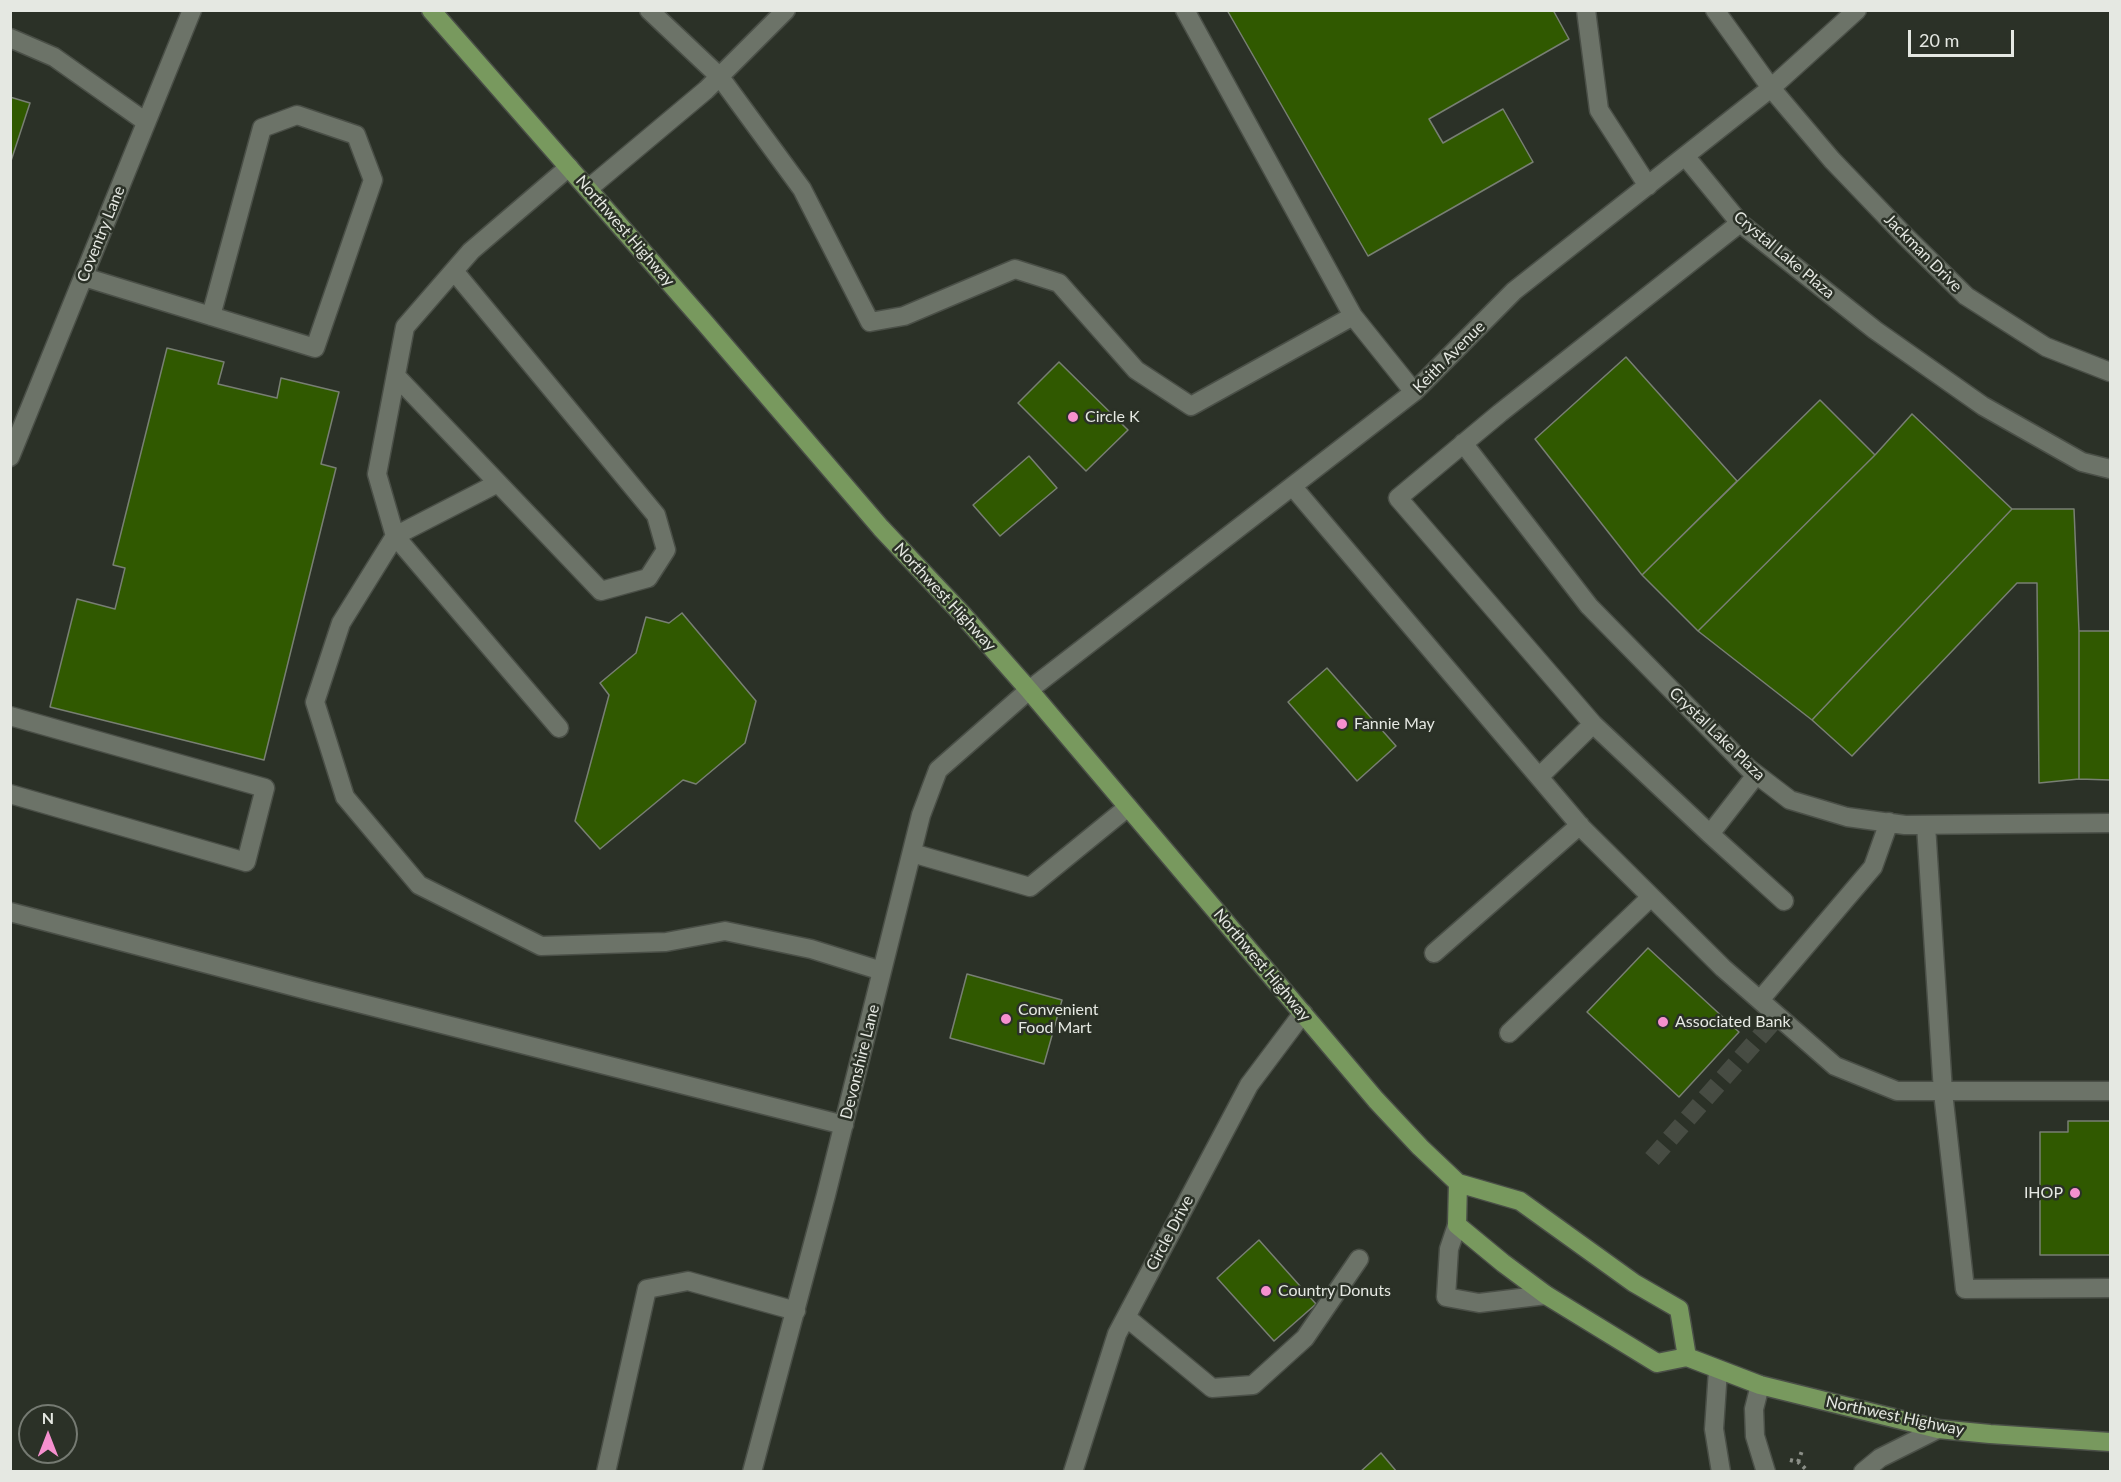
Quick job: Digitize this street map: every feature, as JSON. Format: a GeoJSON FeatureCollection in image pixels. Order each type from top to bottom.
{"type":"FeatureCollection","features":[{"type":"Feature","properties":{"kind":"main road","name":"Northwest Highway"},"geometry":{"type":"LineString","coordinates":[[431,10],[881,528],[1029,690],[1376,1100],[1458,1183],[1520,1201],[1634,1283],[1679,1309],[1687,1357],[1718,1370],[1760,1385],[1938,1429],[2110,1442]]}},
{"type":"Feature","properties":{"kind":"main road"},"geometry":{"type":"LineString","coordinates":[[1458,1183],[1457,1225],[1503,1263],[1546,1295],[1657,1363],[1687,1357]]}},
{"type":"Feature","properties":{"kind":"street","name":"Coventry Lane"},"geometry":{"type":"LineString","coordinates":[[10,457],[192,10]]}},
{"type":"Feature","properties":{"kind":"street"},"geometry":{"type":"LineString","coordinates":[[649,10],[720,76],[802,189],[870,322],[904,316],[1015,269],[1059,283],[1136,370],[1191,406],[1353,316]]}},
{"type":"Feature","properties":{"kind":"street"},"geometry":{"type":"LineString","coordinates":[[588,189],[720,76],[786,10]]}},
{"type":"Feature","properties":{"kind":"street"},"geometry":{"type":"LineString","coordinates":[[1185,10],[1353,316],[1414,392]]}},
{"type":"Feature","properties":{"kind":"street"},"geometry":{"type":"LineString","coordinates":[[1587,10],[1599,110],[1648,186]]}},
{"type":"Feature","properties":{"kind":"street","name":"Jackman Drive"},"geometry":{"type":"LineString","coordinates":[[1715,10],[1771,88],[1832,160],[1966,296],[2046,347],[2110,372]]}},
{"type":"Feature","properties":{"kind":"street","name":"Keith Avenue"},"geometry":{"type":"LineString","coordinates":[[1029,690],[1293,488],[1414,392],[1514,291],[1771,88],[1857,10]]}},
{"type":"Feature","properties":{"kind":"street"},"geometry":{"type":"LineString","coordinates":[[10,38],[54,57],[146,122]]}},
{"type":"Feature","properties":{"kind":"street"},"geometry":{"type":"LineString","coordinates":[[84,277],[315,348],[373,180],[357,135],[297,115],[262,128],[211,316]]}},
{"type":"Feature","properties":{"kind":"street","name":"Crystal Lake Plaza"},"geometry":{"type":"LineString","coordinates":[[1685,156],[1740,223],[1875,330],[1983,406],[2082,462],[2110,469]]}},
{"type":"Feature","properties":{"kind":"street"},"geometry":{"type":"LineString","coordinates":[[560,728],[395,536],[377,474],[405,327],[471,250],[569,167]]}},
{"type":"Feature","properties":{"kind":"street"},"geometry":{"type":"LineString","coordinates":[[1740,223],[1463,443],[1398,498],[1593,724],[1784,901]]}},
{"type":"Feature","properties":{"kind":"street"},"geometry":{"type":"LineString","coordinates":[[396,376],[601,591],[648,578],[666,550],[656,515],[454,271]]}},
{"type":"Feature","properties":{"kind":"street","name":"Crystal Lake Plaza"},"geometry":{"type":"LineString","coordinates":[[1463,443],[1589,606],[1756,775],[1790,800],[1847,817],[1926,825],[2110,824]]}},
{"type":"Feature","properties":{"kind":"street"},"geometry":{"type":"LineString","coordinates":[[498,483],[395,536],[341,623],[315,702],[345,797],[419,885],[540,946],[666,942],[725,931],[811,949],[882,971]]}},
{"type":"Feature","properties":{"kind":"street"},"geometry":{"type":"LineString","coordinates":[[1293,488],[1580,825],[1723,968],[1835,1066],[1898,1091],[2110,1091]]}},
{"type":"Feature","properties":{"kind":"street","name":"Devonshire Lane"},"geometry":{"type":"LineString","coordinates":[[752,1472],[844,1125],[921,815],[938,770],[1029,690]]}},
{"type":"Feature","properties":{"kind":"street"},"geometry":{"type":"LineString","coordinates":[[10,717],[265,788],[246,861],[10,794]]}},
{"type":"Feature","properties":{"kind":"street"},"geometry":{"type":"LineString","coordinates":[[1539,777],[1593,724]]}},
{"type":"Feature","properties":{"kind":"street"},"geometry":{"type":"LineString","coordinates":[[1710,834],[1756,775]]}},
{"type":"Feature","properties":{"kind":"street"},"geometry":{"type":"LineString","coordinates":[[912,853],[1030,887],[1128,807]]}},
{"type":"Feature","properties":{"kind":"street"},"geometry":{"type":"LineString","coordinates":[[1760,1000],[1873,867],[1889,822]]}},
{"type":"Feature","properties":{"kind":"street"},"geometry":{"type":"LineString","coordinates":[[1434,953],[1580,825]]}},
{"type":"Feature","properties":{"kind":"street"},"geometry":{"type":"LineString","coordinates":[[1926,825],[1943,1092],[1965,1289],[2110,1288]]}},
{"type":"Feature","properties":{"kind":"street"},"geometry":{"type":"LineString","coordinates":[[1509,1033],[1651,897]]}},
{"type":"Feature","properties":{"kind":"street"},"geometry":{"type":"LineString","coordinates":[[10,912],[323,994],[844,1125]]}},
{"type":"Feature","properties":{"kind":"street","name":"Circle Drive"},"geometry":{"type":"LineString","coordinates":[[1073,1472],[1117,1334],[1249,1085],[1303,1013]]}},
{"type":"Feature","properties":{"kind":"street"},"geometry":{"type":"LineString","coordinates":[[1457,1225],[1449,1249],[1446,1297],[1479,1303],[1546,1295]]}},
{"type":"Feature","properties":{"kind":"street"},"geometry":{"type":"LineString","coordinates":[[1126,1317],[1212,1388],[1253,1385],[1305,1338],[1359,1259]]}},
{"type":"Feature","properties":{"kind":"street"},"geometry":{"type":"LineString","coordinates":[[606,1472],[647,1289],[688,1281],[796,1311]]}},
{"type":"Feature","properties":{"kind":"street"},"geometry":{"type":"LineString","coordinates":[[1718,1370],[1714,1429],[1721,1472]]}},
{"type":"Feature","properties":{"kind":"street"},"geometry":{"type":"LineString","coordinates":[[1760,1385],[1754,1409],[1755,1436],[1766,1472]]}},
{"type":"Feature","properties":{"kind":"street"},"geometry":{"type":"LineString","coordinates":[[1863,1472],[1880,1458],[1938,1429]]}},
{"type":"Feature","properties":{"kind":"path"},"geometry":{"type":"LineString","coordinates":[[1803,1448],[1798,1462],[1809,1472]]}},
{"type":"Feature","properties":{"kind":"building"},"geometry":{"type":"Polygon","coordinates":[[[1227,10],[1553,10],[1569,39],[1429,119],[1443,143],[1503,109],[1533,162],[1368,256],[1227,10]]]}},
{"type":"Feature","properties":{"kind":"building"},"geometry":{"type":"Polygon","coordinates":[[[10,97],[30,103],[10,164],[10,97]]]}},
{"type":"Feature","properties":{"kind":"building"},"geometry":{"type":"Polygon","coordinates":[[[167,348],[224,362],[218,384],[277,398],[281,378],[339,392],[321,464],[336,468],[264,760],[50,707],[77,599],[115,609],[125,568],[113,565],[167,348]]]}},
{"type":"Feature","properties":{"kind":"building"},"geometry":{"type":"Polygon","coordinates":[[[1626,357],[1737,481],[1642,575],[1535,439],[1626,357]]]}},
{"type":"Feature","properties":{"kind":"building","name":"Circle K"},"geometry":{"type":"Polygon","coordinates":[[[1059,362],[1128,430],[1086,471],[1018,403],[1059,362]]]}},
{"type":"Feature","properties":{"kind":"building"},"geometry":{"type":"Polygon","coordinates":[[[1820,400],[1875,455],[1698,631],[1642,575],[1820,400]]]}},
{"type":"Feature","properties":{"kind":"building"},"geometry":{"type":"Polygon","coordinates":[[[1912,414],[2012,509],[1812,720],[1698,631],[1875,455],[1912,414]]]}},
{"type":"Feature","properties":{"kind":"building"},"geometry":{"type":"Polygon","coordinates":[[[1029,456],[1057,488],[1000,536],[973,505],[1029,456]]]}},
{"type":"Feature","properties":{"kind":"building"},"geometry":{"type":"Polygon","coordinates":[[[2012,509],[2074,509],[2079,631],[2079,779],[2039,783],[2037,583],[2017,583],[1852,756],[1812,720],[2012,509]]]}},
{"type":"Feature","properties":{"kind":"building"},"geometry":{"type":"Polygon","coordinates":[[[682,613],[756,701],[745,743],[696,784],[683,780],[600,849],[575,821],[609,695],[600,683],[636,653],[646,617],[669,623],[682,613]]]}},
{"type":"Feature","properties":{"kind":"building"},"geometry":{"type":"Polygon","coordinates":[[[2079,631],[2110,631],[2110,780],[2079,779],[2079,631]]]}},
{"type":"Feature","properties":{"kind":"building","name":"Fannie May"},"geometry":{"type":"Polygon","coordinates":[[[1327,668],[1396,746],[1357,781],[1288,702],[1327,668]]]}},
{"type":"Feature","properties":{"kind":"building","name":"Associated Bank"},"geometry":{"type":"Polygon","coordinates":[[[1648,948],[1739,1032],[1679,1097],[1587,1012],[1648,948]]]}},
{"type":"Feature","properties":{"kind":"building","name":"Convenient Food Mart"},"geometry":{"type":"Polygon","coordinates":[[[967,974],[1062,1000],[1044,1064],[950,1038],[967,974]]]}},
{"type":"Feature","properties":{"kind":"building","name":"IHOP"},"geometry":{"type":"Polygon","coordinates":[[[2068,1121],[2110,1121],[2110,1255],[2040,1255],[2040,1132],[2068,1132],[2068,1121]]]}},
{"type":"Feature","properties":{"kind":"building","name":"Country Donuts"},"geometry":{"type":"Polygon","coordinates":[[[1259,1240],[1316,1304],[1274,1341],[1217,1278],[1259,1240]]]}},
{"type":"Feature","properties":{"kind":"building"},"geometry":{"type":"Polygon","coordinates":[[[1381,1453],[1397,1472],[1360,1472],[1381,1453]]]}},
{"type":"Feature","properties":{"kind":"tunnel"},"geometry":{"type":"LineString","coordinates":[[1652,1159],[1778,1016]]}},
{"type":"Feature","properties":{"kind":"place","name":"Circle K"},"geometry":{"type":"Point","coordinates":[1073,417]}},
{"type":"Feature","properties":{"kind":"place","name":"Fannie May"},"geometry":{"type":"Point","coordinates":[1342,724]}},
{"type":"Feature","properties":{"kind":"place","name":"Convenient Food Mart"},"geometry":{"type":"Point","coordinates":[1006,1019]}},
{"type":"Feature","properties":{"kind":"place","name":"Associated Bank"},"geometry":{"type":"Point","coordinates":[1663,1022]}},
{"type":"Feature","properties":{"kind":"place","name":"IHOP"},"geometry":{"type":"Point","coordinates":[2075,1193]}},
{"type":"Feature","properties":{"kind":"place","name":"Country Donuts"},"geometry":{"type":"Point","coordinates":[1266,1291]}}]}
